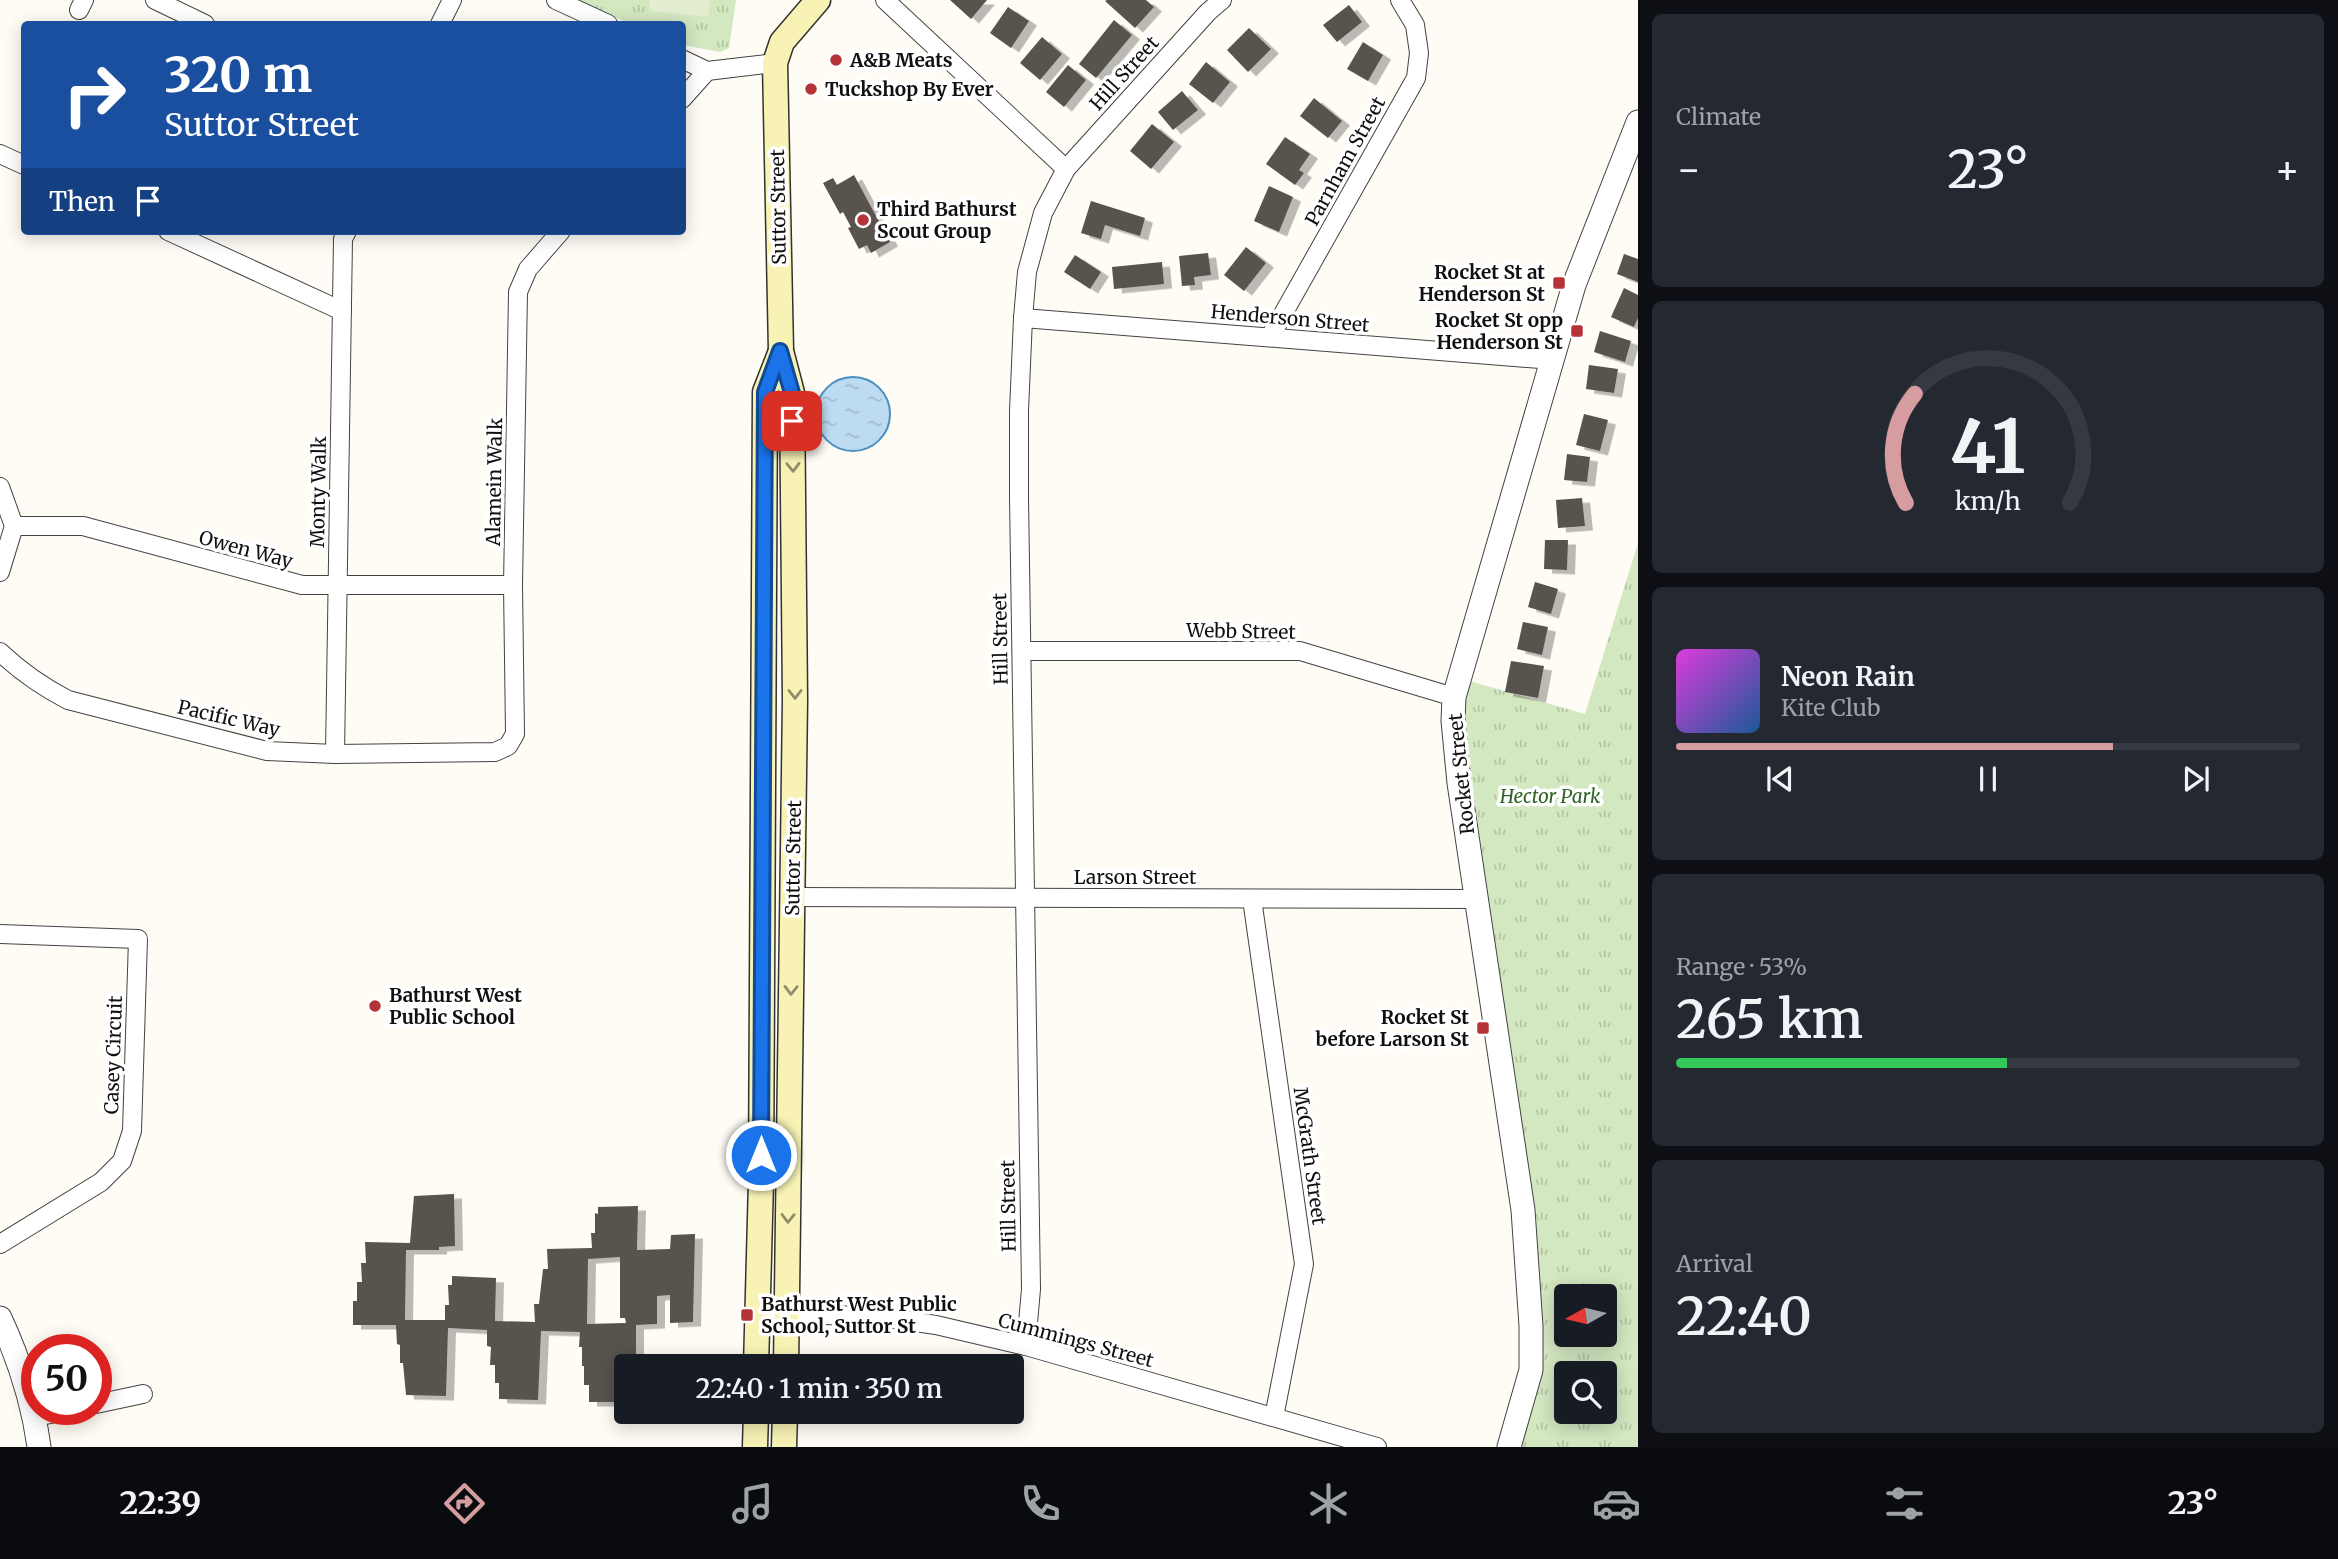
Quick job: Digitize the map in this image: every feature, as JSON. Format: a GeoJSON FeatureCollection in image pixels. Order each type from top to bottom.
{"type":"FeatureCollection","features":[{"type":"Feature","properties":{"kind":"main road","name":"Suttor Street"},"geometry":{"type":"LineString","coordinates":[[786,1354],[795,700],[792,393],[780,351],[775,64],[782,42],[818,0]]}},
{"type":"Feature","properties":{"kind":"main road"},"geometry":{"type":"LineString","coordinates":[[775,64],[793,49],[836,0]]}},
{"type":"Feature","properties":{"kind":"main road","name":"Suttor Street"},"geometry":{"type":"LineString","coordinates":[[756,1354],[761,1181],[765,392],[780,351]]}},
{"type":"Feature","properties":{"kind":"main road"},"geometry":{"type":"LineString","coordinates":[[755,1447],[756,1424]]}},
{"type":"Feature","properties":{"kind":"main road"},"geometry":{"type":"LineString","coordinates":[[784,1447],[785,1424]]}},
{"type":"Feature","properties":{"kind":"street"},"geometry":{"type":"LineString","coordinates":[[155,0],[199,21]]}},
{"type":"Feature","properties":{"kind":"street"},"geometry":{"type":"LineString","coordinates":[[442,21],[452,0]]}},
{"type":"Feature","properties":{"kind":"street"},"geometry":{"type":"LineString","coordinates":[[556,0],[602,21]]}},
{"type":"Feature","properties":{"kind":"street"},"geometry":{"type":"LineString","coordinates":[[885,0],[1066,169]]}},
{"type":"Feature","properties":{"kind":"street","name":"Hill Street"},"geometry":{"type":"LineString","coordinates":[[1026,1346],[1031,1289],[1019,448],[1027,272],[1043,213],[1066,169],[1222,0]]}},
{"type":"Feature","properties":{"kind":"street","name":"Parnham Street"},"geometry":{"type":"LineString","coordinates":[[1270,337],[1416,78],[1419,53],[1415,25],[1400,0]]}},
{"type":"Feature","properties":{"kind":"street"},"geometry":{"type":"LineString","coordinates":[[686,61],[707,71],[775,64]]}},
{"type":"Feature","properties":{"kind":"street"},"geometry":{"type":"LineString","coordinates":[[686,95],[707,71]]}},
{"type":"Feature","properties":{"kind":"street","name":"Rocket Street"},"geometry":{"type":"LineString","coordinates":[[1509,1447],[1531,1370],[1531,1326],[1523,1210],[1458,770],[1453,721],[1454,697],[1574,285],[1638,122]]}},
{"type":"Feature","properties":{"kind":"street"},"geometry":{"type":"LineString","coordinates":[[0,153],[21,164]]}},
{"type":"Feature","properties":{"kind":"street"},"geometry":{"type":"LineString","coordinates":[[177,235],[342,311]]}},
{"type":"Feature","properties":{"kind":"street","name":"Monty Walk"},"geometry":{"type":"LineString","coordinates":[[335,754],[345,235]]}},
{"type":"Feature","properties":{"kind":"street","name":"Alamein Walk"},"geometry":{"type":"LineString","coordinates":[[508,747],[515,734],[513,585],[518,292],[528,269],[558,235]]}},
{"type":"Feature","properties":{"kind":"street","name":"Henderson Street"},"geometry":{"type":"LineString","coordinates":[[1023,318],[1553,360]]}},
{"type":"Feature","properties":{"kind":"street"},"geometry":{"type":"LineString","coordinates":[[0,486],[13,526],[0,572]]}},
{"type":"Feature","properties":{"kind":"street","name":"Owen Way"},"geometry":{"type":"LineString","coordinates":[[13,526],[83,526],[302,585],[513,585]]}},
{"type":"Feature","properties":{"kind":"street","name":"Webb Street"},"geometry":{"type":"LineString","coordinates":[[1022,651],[1300,651],[1454,697]]}},
{"type":"Feature","properties":{"kind":"street","name":"Pacific Way"},"geometry":{"type":"LineString","coordinates":[[0,652],[44,688],[68,700],[267,751],[335,754],[495,752],[508,747]]}},
{"type":"Feature","properties":{"kind":"street","name":"Larson Street"},"geometry":{"type":"LineString","coordinates":[[793,897],[1476,899]]}},
{"type":"Feature","properties":{"kind":"street","name":"McGrath Street"},"geometry":{"type":"LineString","coordinates":[[1252,899],[1304,1264],[1274,1418]]}},
{"type":"Feature","properties":{"kind":"street","name":"Casey Circuit"},"geometry":{"type":"LineString","coordinates":[[0,934],[138,939],[132,1131],[122,1161],[101,1182],[0,1244]]}},
{"type":"Feature","properties":{"kind":"street","name":"Cummings Street"},"geometry":{"type":"LineString","coordinates":[[758,1314],[890,1317],[936,1325],[1026,1346],[1377,1447]]}},
{"type":"Feature","properties":{"kind":"street"},"geometry":{"type":"LineString","coordinates":[[0,1318],[21,1371]]}},
{"type":"Feature","properties":{"kind":"street"},"geometry":{"type":"LineString","coordinates":[[112,1401],[143,1394]]}},
{"type":"Feature","properties":{"kind":"street"},"geometry":{"type":"LineString","coordinates":[[36,1425],[39,1447]]}},
{"type":"Feature","properties":{"kind":"green space"},"geometry":{"type":"Polygon","coordinates":[[[575,0],[736,0],[729,48],[720,52],[686,46],[686,21],[623,21],[575,0]]]}},
{"type":"Feature","properties":{"kind":"green space"},"geometry":{"type":"Polygon","coordinates":[[[650,0],[710,0],[708,17],[649,11],[650,0]]]}},
{"type":"Feature","properties":{"kind":"green space","name":"Hector Park"},"geometry":{"type":"Polygon","coordinates":[[[1638,543],[1638,1447],[1509,1447],[1531,1370],[1477,899],[1459,678],[1585,714],[1638,543]]]}},
{"type":"Feature","properties":{"kind":"water"},"geometry":{"type":"Polygon","coordinates":[[[853,377],[874,383],[884,393],[890,414],[884,435],[874,445],[853,451],[832,445],[822,435],[816,414],[822,393],[832,383],[853,377]]]}},
{"type":"Feature","properties":{"kind":"building"},"geometry":{"type":"Polygon","coordinates":[[[950,0],[987,0],[971,19],[950,0]]]}},
{"type":"Feature","properties":{"kind":"building"},"geometry":{"type":"Polygon","coordinates":[[[1146,0],[1154,7],[1135,28],[1105,1],[1146,0]]]}},
{"type":"Feature","properties":{"kind":"building"},"geometry":{"type":"Polygon","coordinates":[[[1349,5],[1362,22],[1337,42],[1323,25],[1349,5]]]}},
{"type":"Feature","properties":{"kind":"building"},"geometry":{"type":"Polygon","coordinates":[[[1008,7],[1029,21],[1011,48],[990,33],[1008,7]]]}},
{"type":"Feature","properties":{"kind":"building"},"geometry":{"type":"Polygon","coordinates":[[[1114,20],[1132,35],[1096,78],[1079,64],[1114,20]]]}},
{"type":"Feature","properties":{"kind":"building"},"geometry":{"type":"Polygon","coordinates":[[[1249,28],[1271,49],[1248,72],[1227,50],[1249,28]]]}},
{"type":"Feature","properties":{"kind":"building"},"geometry":{"type":"Polygon","coordinates":[[[1042,37],[1062,54],[1040,80],[1020,63],[1042,37]]]}},
{"type":"Feature","properties":{"kind":"building"},"geometry":{"type":"Polygon","coordinates":[[[1363,42],[1383,55],[1368,81],[1347,69],[1363,42]]]}},
{"type":"Feature","properties":{"kind":"building"},"geometry":{"type":"Polygon","coordinates":[[[1206,62],[1230,82],[1213,103],[1189,84],[1206,62]]]}},
{"type":"Feature","properties":{"kind":"building"},"geometry":{"type":"Polygon","coordinates":[[[1068,65],[1086,80],[1064,107],[1046,92],[1068,65]]]}},
{"type":"Feature","properties":{"kind":"building"},"geometry":{"type":"Polygon","coordinates":[[[1182,91],[1198,110],[1173,130],[1158,112],[1182,91]]]}},
{"type":"Feature","properties":{"kind":"building"},"geometry":{"type":"Polygon","coordinates":[[[1314,98],[1342,121],[1328,138],[1300,116],[1314,98]]]}},
{"type":"Feature","properties":{"kind":"building"},"geometry":{"type":"Polygon","coordinates":[[[1152,124],[1174,142],[1151,169],[1130,151],[1152,124]]]}},
{"type":"Feature","properties":{"kind":"building"},"geometry":{"type":"Polygon","coordinates":[[[1285,137],[1310,154],[1299,170],[1304,173],[1295,185],[1266,164],[1285,137]]]}},
{"type":"Feature","properties":{"kind":"building","name":"Third Bathurst Scout Group"},"geometry":{"type":"Polygon","coordinates":[[[854,175],[890,242],[871,253],[867,245],[859,249],[843,212],[840,214],[823,183],[833,178],[837,185],[854,175]]]}},
{"type":"Feature","properties":{"kind":"building"},"geometry":{"type":"Polygon","coordinates":[[[1269,186],[1293,197],[1279,232],[1254,221],[1269,186]]]}},
{"type":"Feature","properties":{"kind":"building"},"geometry":{"type":"Polygon","coordinates":[[[1091,201],[1145,218],[1140,236],[1105,225],[1101,239],[1081,233],[1091,201]]]}},
{"type":"Feature","properties":{"kind":"building"},"geometry":{"type":"Polygon","coordinates":[[[1246,247],[1266,263],[1244,291],[1224,275],[1246,247]]]}},
{"type":"Feature","properties":{"kind":"building"},"geometry":{"type":"Polygon","coordinates":[[[1208,253],[1211,275],[1194,277],[1195,285],[1182,286],[1179,256],[1208,253]]]}},
{"type":"Feature","properties":{"kind":"building"},"geometry":{"type":"Polygon","coordinates":[[[1624,254],[1638,259],[1638,282],[1617,274],[1624,254]]]}},
{"type":"Feature","properties":{"kind":"building"},"geometry":{"type":"Polygon","coordinates":[[[1075,255],[1101,272],[1090,289],[1064,272],[1075,255]]]}},
{"type":"Feature","properties":{"kind":"building"},"geometry":{"type":"Polygon","coordinates":[[[1162,262],[1164,284],[1114,289],[1112,267],[1162,262]]]}},
{"type":"Feature","properties":{"kind":"building"},"geometry":{"type":"Polygon","coordinates":[[[1624,288],[1638,295],[1638,318],[1634,327],[1611,317],[1624,288]]]}},
{"type":"Feature","properties":{"kind":"building"},"geometry":{"type":"Polygon","coordinates":[[[1600,331],[1631,341],[1625,362],[1594,352],[1600,331]]]}},
{"type":"Feature","properties":{"kind":"building"},"geometry":{"type":"Polygon","coordinates":[[[1589,365],[1618,369],[1614,393],[1586,389],[1589,365]]]}},
{"type":"Feature","properties":{"kind":"building"},"geometry":{"type":"Polygon","coordinates":[[[1584,414],[1608,420],[1600,451],[1576,445],[1584,414]]]}},
{"type":"Feature","properties":{"kind":"building"},"geometry":{"type":"Polygon","coordinates":[[[1567,454],[1590,457],[1587,482],[1564,480],[1567,454]]]}},
{"type":"Feature","properties":{"kind":"building"},"geometry":{"type":"Polygon","coordinates":[[[1582,498],[1585,526],[1558,528],[1556,500],[1582,498]]]}},
{"type":"Feature","properties":{"kind":"building"},"geometry":{"type":"Polygon","coordinates":[[[1545,540],[1568,540],[1567,570],[1544,569],[1545,540]]]}},
{"type":"Feature","properties":{"kind":"building"},"geometry":{"type":"Polygon","coordinates":[[[1535,582],[1558,589],[1551,614],[1528,607],[1535,582]]]}},
{"type":"Feature","properties":{"kind":"building"},"geometry":{"type":"Polygon","coordinates":[[[1523,622],[1548,627],[1542,655],[1517,649],[1523,622]]]}},
{"type":"Feature","properties":{"kind":"building"},"geometry":{"type":"Polygon","coordinates":[[[1511,661],[1544,666],[1538,698],[1505,692],[1511,661]]]}},
{"type":"Feature","properties":{"kind":"building"},"geometry":{"type":"Polygon","coordinates":[[[454,1194],[455,1246],[439,1247],[439,1250],[406,1250],[405,1320],[445,1320],[445,1305],[449,1305],[448,1285],[452,1285],[452,1276],[496,1278],[495,1321],[535,1322],[534,1304],[539,1304],[543,1269],[548,1269],[547,1249],[592,1248],[591,1233],[595,1233],[595,1213],[598,1214],[598,1207],[638,1206],[637,1250],[670,1249],[671,1235],[695,1234],[693,1322],[670,1323],[670,1295],[657,1296],[657,1324],[636,1325],[636,1354],[614,1354],[614,1402],[589,1402],[589,1385],[584,1385],[582,1347],[579,1347],[580,1332],[541,1331],[538,1400],[499,1399],[499,1383],[495,1383],[495,1365],[490,1365],[491,1347],[487,1346],[487,1330],[448,1328],[446,1396],[406,1395],[396,1325],[353,1325],[353,1301],[357,1301],[357,1282],[362,1282],[361,1263],[366,1263],[365,1242],[410,1243],[414,1196],[454,1194]],[[620,1257],[588,1259],[587,1324],[626,1323],[625,1318],[620,1318],[620,1257]]]}},
{"type":"Feature","properties":{"kind":"place","name":"A&B Meats"},"geometry":{"type":"Point","coordinates":[836,60]}},
{"type":"Feature","properties":{"kind":"place","name":"Tuckshop By Ever"},"geometry":{"type":"Point","coordinates":[811,89]}},
{"type":"Feature","properties":{"kind":"place","name":"Third Bathurst Scout Group"},"geometry":{"type":"Point","coordinates":[863,220]}},
{"type":"Feature","properties":{"kind":"place","name":"Rocket St at Henderson St"},"geometry":{"type":"Point","coordinates":[1559,283]}},
{"type":"Feature","properties":{"kind":"place","name":"Rocket St opp Henderson St"},"geometry":{"type":"Point","coordinates":[1577,331]}},
{"type":"Feature","properties":{"kind":"place","name":"Bathurst West Public School"},"geometry":{"type":"Point","coordinates":[375,1006]}},
{"type":"Feature","properties":{"kind":"place","name":"Rocket St before Larson St"},"geometry":{"type":"Point","coordinates":[1483,1028]}},
{"type":"Feature","properties":{"kind":"place","name":"Bathurst West Public School, Suttor St"},"geometry":{"type":"Point","coordinates":[747,1315]}},
{"type":"Feature","properties":{"kind":"route"},"geometry":{"type":"LineString","coordinates":[[761,1155],[765,392],[780,351],[792,393],[792,421]]}}]}
